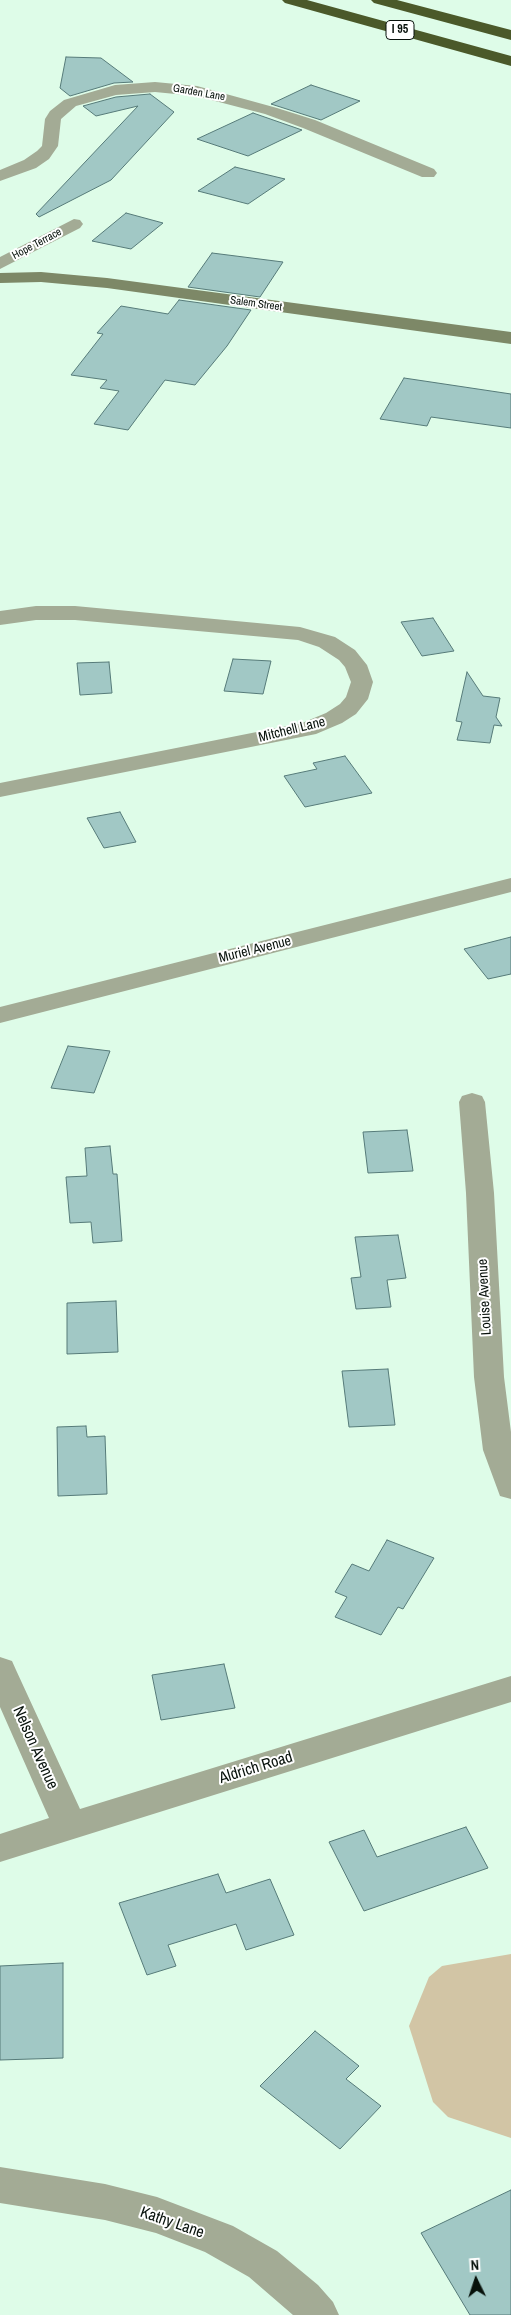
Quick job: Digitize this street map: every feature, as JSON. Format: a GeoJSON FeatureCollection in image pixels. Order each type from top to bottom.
{"type":"FeatureCollection","features":[{"type":"Feature","properties":{"kind":"highway","name":"I 95"},"geometry":{"type":"LineString","coordinates":[[290,0],[511,61]]}},
{"type":"Feature","properties":{"kind":"highway","name":"I 95"},"geometry":{"type":"LineString","coordinates":[[379,0],[511,36]]}},
{"type":"Feature","properties":{"kind":"main road","name":"Salem Street"},"geometry":{"type":"LineString","coordinates":[[0,278],[41,277],[107,282],[511,338]]}},
{"type":"Feature","properties":{"kind":"street","name":"Garden Lane"},"geometry":{"type":"LineString","coordinates":[[0,176],[30,164],[43,155],[50,146],[53,119],[56,114],[70,103],[80,98],[115,90],[155,87],[197,91],[272,111],[317,127],[428,173]]}},
{"type":"Feature","properties":{"kind":"street","name":"Hope Terrace"},"geometry":{"type":"LineString","coordinates":[[0,264],[74,224]]}},
{"type":"Feature","properties":{"kind":"street","name":"Mitchell Lane"},"geometry":{"type":"LineString","coordinates":[[0,618],[36,613],[75,612],[290,632],[318,639],[341,650],[356,665],[362,682],[357,699],[348,709],[326,722],[308,729],[0,790]]}},
{"type":"Feature","properties":{"kind":"street","name":"Muriel Avenue"},"geometry":{"type":"LineString","coordinates":[[0,1015],[511,885]]}},
{"type":"Feature","properties":{"kind":"street","name":"Louise Avenue"},"geometry":{"type":"LineString","coordinates":[[472,1102],[480,1193],[488,1377],[498,1450],[511,1488]]}},
{"type":"Feature","properties":{"kind":"street","name":"Nelson Avenue"},"geometry":{"type":"LineString","coordinates":[[0,1670],[70,1826]]}},
{"type":"Feature","properties":{"kind":"street","name":"Aldrich Road"},"geometry":{"type":"LineString","coordinates":[[0,1848],[511,1688]]}},
{"type":"Feature","properties":{"kind":"street","name":"Kathy Lane"},"geometry":{"type":"LineString","coordinates":[[0,2185],[105,2202],[157,2215],[219,2239],[263,2264],[304,2298],[319,2315]]}},
{"type":"Feature","properties":{"kind":"shaded area"},"geometry":{"type":"Polygon","coordinates":[[[511,1954],[511,2138],[448,2117],[433,2102],[409,2026],[429,1977],[442,1966],[511,1954]]]}},
{"type":"Feature","properties":{"kind":"building"},"geometry":{"type":"Polygon","coordinates":[[[66,57],[101,58],[133,82],[114,83],[70,96],[60,88],[66,57]]]}},
{"type":"Feature","properties":{"kind":"building"},"geometry":{"type":"Polygon","coordinates":[[[311,85],[360,101],[321,120],[271,104],[311,85]]]}},
{"type":"Feature","properties":{"kind":"building"},"geometry":{"type":"Polygon","coordinates":[[[150,94],[174,112],[111,180],[39,217],[36,214],[138,106],[96,116],[83,106],[116,97],[150,94]]]}},
{"type":"Feature","properties":{"kind":"building"},"geometry":{"type":"Polygon","coordinates":[[[253,113],[302,130],[248,156],[197,139],[253,113]]]}},
{"type":"Feature","properties":{"kind":"building"},"geometry":{"type":"Polygon","coordinates":[[[235,167],[285,179],[248,204],[198,191],[235,167]]]}},
{"type":"Feature","properties":{"kind":"building"},"geometry":{"type":"Polygon","coordinates":[[[126,213],[163,223],[131,249],[92,241],[126,213]]]}},
{"type":"Feature","properties":{"kind":"building"},"geometry":{"type":"Polygon","coordinates":[[[212,253],[283,262],[260,297],[188,287],[212,253]]]}},
{"type":"Feature","properties":{"kind":"building"},"geometry":{"type":"Polygon","coordinates":[[[179,300],[251,310],[227,346],[195,385],[165,380],[128,430],[94,424],[119,391],[100,388],[107,380],[71,375],[103,334],[97,333],[121,306],[168,314],[179,300]]]}},
{"type":"Feature","properties":{"kind":"building"},"geometry":{"type":"Polygon","coordinates":[[[404,378],[511,394],[511,428],[431,417],[427,426],[380,419],[404,378]]]}},
{"type":"Feature","properties":{"kind":"building"},"geometry":{"type":"Polygon","coordinates":[[[433,618],[454,651],[422,656],[401,622],[433,618]]]}},
{"type":"Feature","properties":{"kind":"building"},"geometry":{"type":"Polygon","coordinates":[[[233,659],[271,661],[263,694],[224,691],[233,659]]]}},
{"type":"Feature","properties":{"kind":"building"},"geometry":{"type":"Polygon","coordinates":[[[109,662],[112,693],[80,695],[77,663],[109,662]]]}},
{"type":"Feature","properties":{"kind":"building"},"geometry":{"type":"Polygon","coordinates":[[[467,672],[483,696],[500,698],[496,717],[502,726],[494,725],[490,743],[457,740],[462,722],[456,721],[467,672]]]}},
{"type":"Feature","properties":{"kind":"building"},"geometry":{"type":"Polygon","coordinates":[[[345,756],[372,793],[305,807],[284,776],[317,769],[313,763],[345,756]]]}},
{"type":"Feature","properties":{"kind":"building"},"geometry":{"type":"Polygon","coordinates":[[[120,812],[136,842],[104,848],[87,818],[120,812]]]}},
{"type":"Feature","properties":{"kind":"building"},"geometry":{"type":"Polygon","coordinates":[[[511,937],[511,974],[488,979],[464,949],[511,937]]]}},
{"type":"Feature","properties":{"kind":"building"},"geometry":{"type":"Polygon","coordinates":[[[68,1046],[110,1051],[94,1093],[51,1088],[68,1046]]]}},
{"type":"Feature","properties":{"kind":"building"},"geometry":{"type":"Polygon","coordinates":[[[407,1130],[413,1171],[368,1173],[363,1132],[407,1130]]]}},
{"type":"Feature","properties":{"kind":"building"},"geometry":{"type":"Polygon","coordinates":[[[110,1146],[113,1174],[117,1174],[122,1241],[93,1243],[91,1222],[70,1223],[66,1177],[87,1176],[85,1148],[110,1146]]]}},
{"type":"Feature","properties":{"kind":"building"},"geometry":{"type":"Polygon","coordinates":[[[398,1235],[406,1278],[387,1280],[391,1307],[356,1309],[351,1278],[361,1277],[355,1237],[398,1235]]]}},
{"type":"Feature","properties":{"kind":"building"},"geometry":{"type":"Polygon","coordinates":[[[116,1301],[118,1352],[67,1354],[67,1303],[116,1301]]]}},
{"type":"Feature","properties":{"kind":"building"},"geometry":{"type":"Polygon","coordinates":[[[388,1369],[395,1425],[349,1427],[342,1371],[388,1369]]]}},
{"type":"Feature","properties":{"kind":"building"},"geometry":{"type":"Polygon","coordinates":[[[86,1426],[87,1437],[105,1436],[107,1494],[58,1496],[57,1427],[86,1426]]]}},
{"type":"Feature","properties":{"kind":"building"},"geometry":{"type":"Polygon","coordinates":[[[387,1540],[434,1558],[403,1609],[398,1607],[381,1635],[335,1617],[347,1597],[335,1592],[352,1564],[369,1571],[387,1540]]]}},
{"type":"Feature","properties":{"kind":"building"},"geometry":{"type":"Polygon","coordinates":[[[224,1664],[235,1708],[161,1720],[152,1675],[224,1664]]]}},
{"type":"Feature","properties":{"kind":"building"},"geometry":{"type":"Polygon","coordinates":[[[466,1827],[488,1868],[364,1911],[329,1842],[364,1830],[377,1857],[466,1827]]]}},
{"type":"Feature","properties":{"kind":"building"},"geometry":{"type":"Polygon","coordinates":[[[218,1874],[226,1893],[270,1879],[294,1935],[246,1950],[236,1924],[168,1945],[176,1966],[147,1975],[119,1903],[218,1874]]]}},
{"type":"Feature","properties":{"kind":"building"},"geometry":{"type":"Polygon","coordinates":[[[63,1963],[63,2058],[0,2060],[0,1966],[63,1963]]]}},
{"type":"Feature","properties":{"kind":"building"},"geometry":{"type":"Polygon","coordinates":[[[315,2031],[359,2066],[346,2079],[381,2106],[340,2149],[260,2086],[315,2031]]]}},
{"type":"Feature","properties":{"kind":"building"},"geometry":{"type":"Polygon","coordinates":[[[511,2190],[511,2315],[470,2315],[421,2233],[511,2190]]]}}]}
